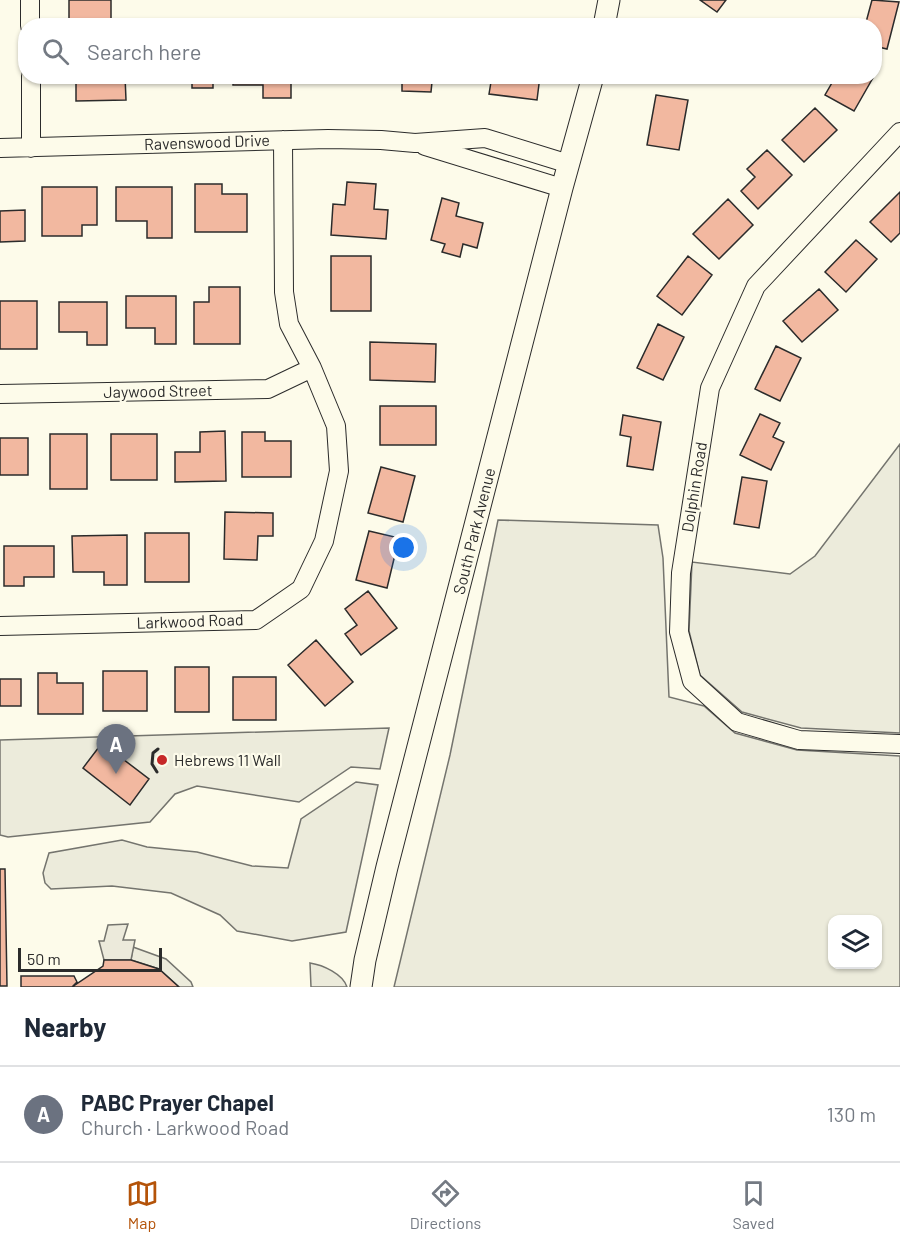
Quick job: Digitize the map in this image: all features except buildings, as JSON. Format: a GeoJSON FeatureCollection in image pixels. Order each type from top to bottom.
{"type":"FeatureCollection","features":[{"type":"Feature","properties":{"kind":"street"},"geometry":{"type":"LineString","coordinates":[[30,0],[30,18]]}},
{"type":"Feature","properties":{"kind":"street"},"geometry":{"type":"LineString","coordinates":[[606,18],[609,0]]}},
{"type":"Feature","properties":{"kind":"street"},"geometry":{"type":"LineString","coordinates":[[31,84],[31,148]]}},
{"type":"Feature","properties":{"kind":"street","name":"South Park Avenue"},"geometry":{"type":"LineString","coordinates":[[361,987],[365,960],[387,867],[591,84]]}},
{"type":"Feature","properties":{"kind":"street","name":"Dolphin Road"},"geometry":{"type":"LineString","coordinates":[[900,132],[756,286],[710,388],[681,573],[679,632],[692,681],[737,722],[799,740],[900,744]]}},
{"type":"Feature","properties":{"kind":"street","name":"Ravenswood Drive"},"geometry":{"type":"LineString","coordinates":[[0,148],[283,140],[381,140],[415,143],[485,138],[569,164]]}},
{"type":"Feature","properties":{"kind":"street","name":"Larkwood Road"},"geometry":{"type":"LineString","coordinates":[[0,626],[256,620],[301,589],[324,541],[339,471],[336,426],[312,368],[289,324],[284,292],[283,140]]}},
{"type":"Feature","properties":{"kind":"street","name":"Ravenswood Drive"},"geometry":{"type":"LineString","coordinates":[[415,143],[562,188]]}},
{"type":"Feature","properties":{"kind":"street","name":"Jaywood Street"},"geometry":{"type":"LineString","coordinates":[[0,393],[268,388],[312,368]]}},
{"type":"Feature","properties":{"kind":"shaded area"},"geometry":{"type":"Polygon","coordinates":[[[900,444],[900,733],[801,728],[742,712],[700,675],[689,631],[692,562],[790,574],[815,556],[900,444]]]}},
{"type":"Feature","properties":{"kind":"shaded area"},"geometry":{"type":"Polygon","coordinates":[[[498,520],[658,525],[663,558],[669,697],[704,706],[735,733],[797,750],[900,756],[900,987],[394,987],[450,755],[498,520]]]}},
{"type":"Feature","properties":{"kind":"shaded area"},"geometry":{"type":"Polygon","coordinates":[[[389,728],[380,769],[351,767],[299,802],[197,786],[175,794],[150,822],[8,837],[0,835],[0,740],[389,728]]]}},
{"type":"Feature","properties":{"kind":"shaded area"},"geometry":{"type":"Polygon","coordinates":[[[356,782],[378,785],[346,932],[292,941],[237,931],[220,915],[171,893],[112,886],[51,889],[45,883],[43,873],[49,853],[122,840],[147,847],[197,852],[252,866],[288,868],[301,819],[356,782]]]}},
{"type":"Feature","properties":{"kind":"shaded area"},"geometry":{"type":"Polygon","coordinates":[[[128,924],[123,940],[135,940],[131,960],[104,960],[99,941],[104,941],[108,925],[128,924]]]}},
{"type":"Feature","properties":{"kind":"shaded area"},"geometry":{"type":"Polygon","coordinates":[[[133,947],[166,959],[191,982],[193,987],[179,987],[159,969],[131,960],[133,947]]]}},
{"type":"Feature","properties":{"kind":"shaded area"},"geometry":{"type":"Polygon","coordinates":[[[310,963],[332,971],[345,982],[347,987],[311,987],[310,963]]]}},
{"type":"Feature","properties":{"kind":"wall"},"geometry":{"type":"LineString","coordinates":[[157,772],[152,764],[153,753],[158,749]]}},
{"type":"Feature","properties":{"kind":"place","name":"Hebrews 11 Wall"},"geometry":{"type":"Point","coordinates":[162,760]}},
{"type":"Feature","properties":{"kind":"place","name":"PABC Prayer Chapel"},"geometry":{"type":"Point","coordinates":[116,774]}}]}
